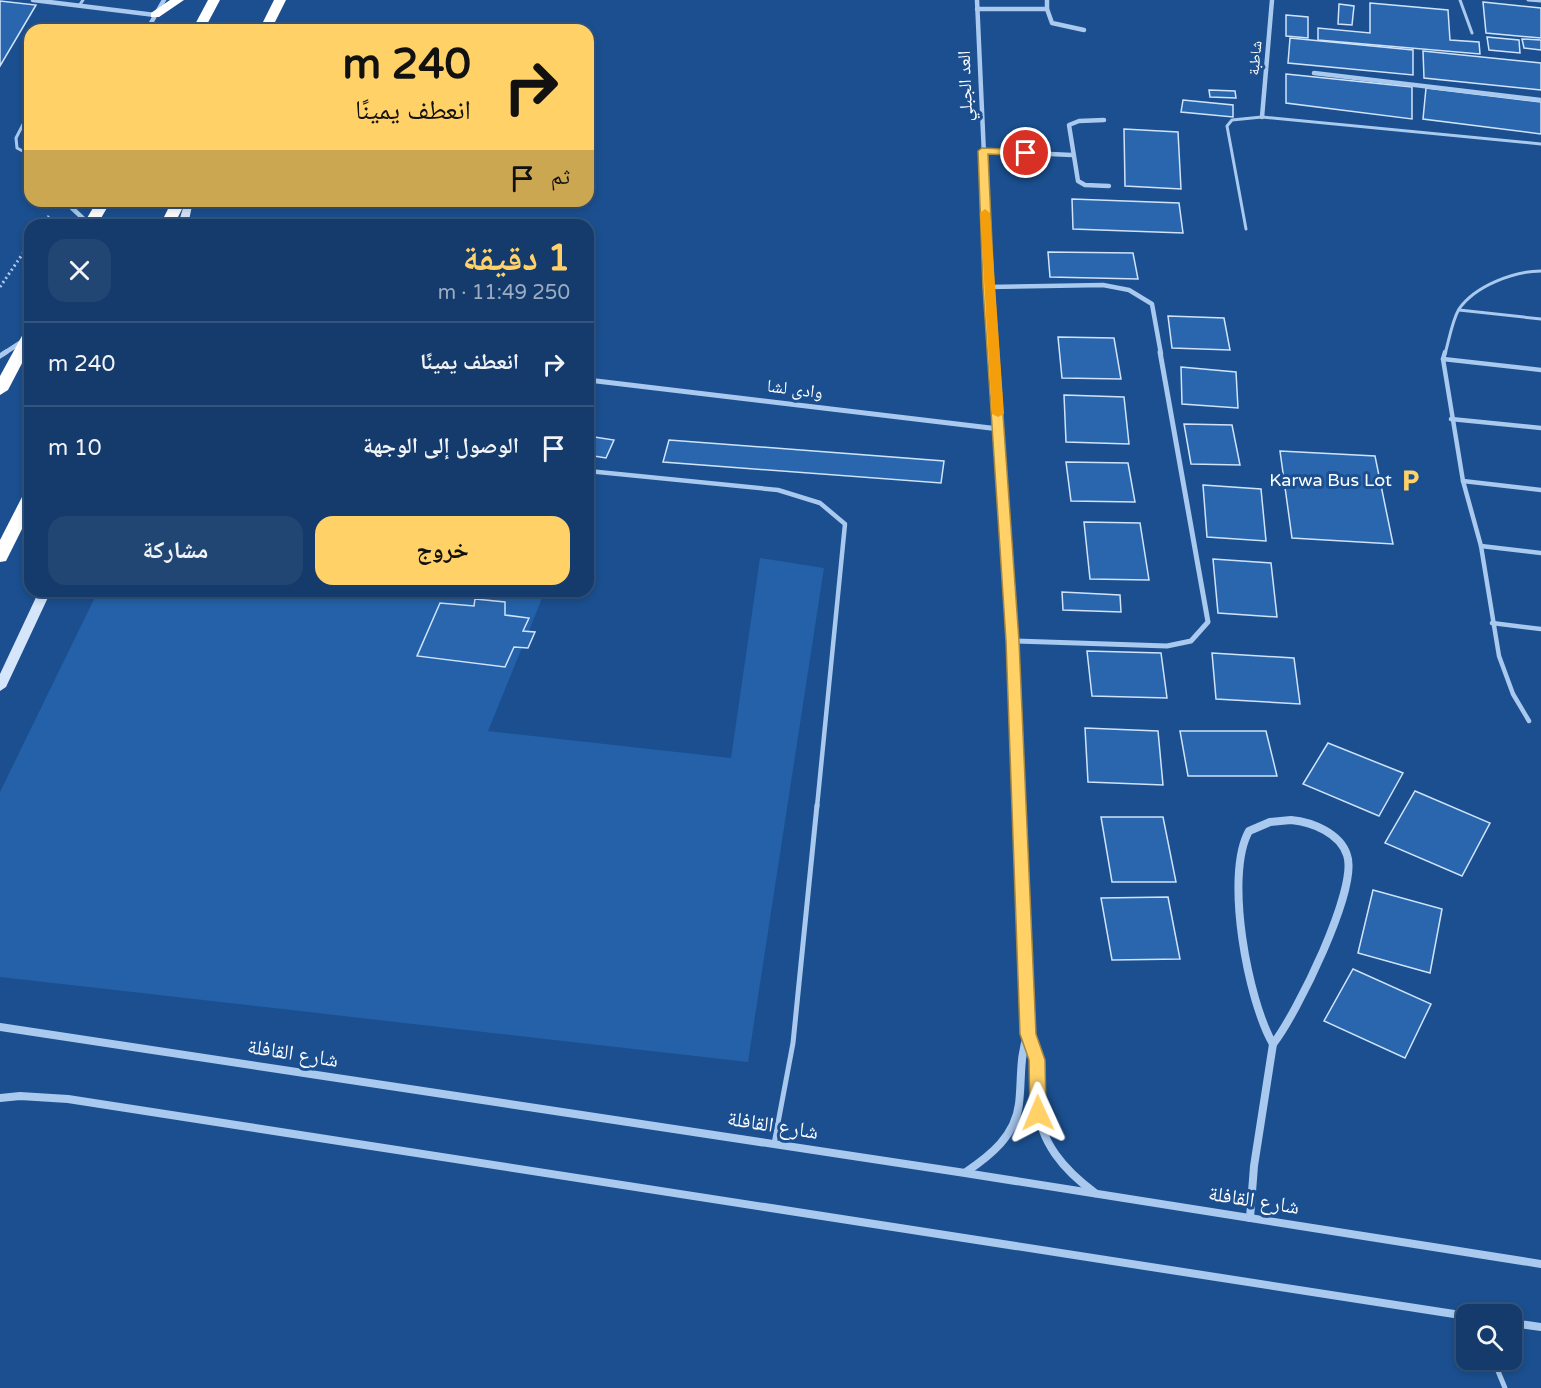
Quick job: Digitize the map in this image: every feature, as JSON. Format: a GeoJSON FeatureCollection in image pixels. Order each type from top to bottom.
{"type":"FeatureCollection","features":[{"type":"Feature","properties":{"kind":"highway"},"geometry":{"type":"LineString","coordinates":[[155,15],[178,0]]}},
{"type":"Feature","properties":{"kind":"highway"},"geometry":{"type":"LineString","coordinates":[[201,24],[214,0]]}},
{"type":"Feature","properties":{"kind":"highway"},"geometry":{"type":"LineString","coordinates":[[268,24],[280,0]]}},
{"type":"Feature","properties":{"kind":"highway"},"geometry":{"type":"LineString","coordinates":[[0,390],[24,344]]}},
{"type":"Feature","properties":{"kind":"highway"},"geometry":{"type":"LineString","coordinates":[[0,557],[24,509]]}},
{"type":"Feature","properties":{"kind":"main road"},"geometry":{"type":"LineString","coordinates":[[0,687],[42,597]]}},
{"type":"Feature","properties":{"kind":"street"},"geometry":{"type":"LineString","coordinates":[[33,0],[155,15]]}},
{"type":"Feature","properties":{"kind":"street"},"geometry":{"type":"LineString","coordinates":[[150,24],[164,0]]}},
{"type":"Feature","properties":{"kind":"street","name":"العد الجبلي"},"geometry":{"type":"LineString","coordinates":[[976,0],[988,287],[1012,641],[1028,1034],[1037,1060],[1038,1113],[1044,1136],[1056,1158],[1072,1178],[1096,1194]]}},
{"type":"Feature","properties":{"kind":"street"},"geometry":{"type":"LineString","coordinates":[[1047,0],[1047,9],[1052,23],[1084,30]]}},
{"type":"Feature","properties":{"kind":"street","name":"شاطبة"},"geometry":{"type":"LineString","coordinates":[[1262,117],[1272,0]]}},
{"type":"Feature","properties":{"kind":"street"},"geometry":{"type":"LineString","coordinates":[[977,9],[1047,9]]}},
{"type":"Feature","properties":{"kind":"street"},"geometry":{"type":"LineString","coordinates":[[1314,73],[1541,100]]}},
{"type":"Feature","properties":{"kind":"street"},"geometry":{"type":"LineString","coordinates":[[1104,120],[1079,121],[1069,125],[1078,181],[1085,185],[1108,186]]}},
{"type":"Feature","properties":{"kind":"street"},"geometry":{"type":"LineString","coordinates":[[982,151],[1072,155]]}},
{"type":"Feature","properties":{"kind":"street"},"geometry":{"type":"LineString","coordinates":[[72,207],[84,219]]}},
{"type":"Feature","properties":{"kind":"street"},"geometry":{"type":"LineString","coordinates":[[988,287],[1103,285],[1129,290],[1152,304],[1208,622],[1191,641],[1167,646],[1012,641]]}},
{"type":"Feature","properties":{"kind":"street"},"geometry":{"type":"LineString","coordinates":[[0,356],[24,339]]}},
{"type":"Feature","properties":{"kind":"street","name":"وادى لشا"},"geometry":{"type":"LineString","coordinates":[[594,381],[999,429]]}},
{"type":"Feature","properties":{"kind":"street"},"geometry":{"type":"LineString","coordinates":[[1250,1218],[1254,1166],[1273,1044],[1285,1031],[1296,1010],[1330,931],[1350,876],[1348,854],[1331,833],[1303,820],[1273,819],[1250,830],[1240,850],[1239,912],[1251,981],[1262,1024],[1273,1044]]}},
{"type":"Feature","properties":{"kind":"street","name":"شارع القافلة"},"geometry":{"type":"LineString","coordinates":[[0,1027],[965,1173],[1541,1264]]}},
{"type":"Feature","properties":{"kind":"street","name":"العد الجبلي"},"geometry":{"type":"LineString","coordinates":[[965,1173],[993,1152],[1014,1125],[1019,1105],[1020,1059],[1028,1034]]}},
{"type":"Feature","properties":{"kind":"street"},"geometry":{"type":"LineString","coordinates":[[0,1098],[20,1095],[68,1099],[1456,1315]]}},
{"type":"Feature","properties":{"kind":"street"},"geometry":{"type":"LineString","coordinates":[[1522,1325],[1541,1328]]}},
{"type":"Feature","properties":{"kind":"lane"},"geometry":{"type":"LineString","coordinates":[[79,6],[83,0]]}},
{"type":"Feature","properties":{"kind":"lane"},"geometry":{"type":"LineString","coordinates":[[1460,0],[1472,33]]}},
{"type":"Feature","properties":{"kind":"lane"},"geometry":{"type":"LineString","coordinates":[[1528,0],[1541,1]]}},
{"type":"Feature","properties":{"kind":"lane"},"geometry":{"type":"LineString","coordinates":[[1246,229],[1227,126],[1232,120],[1262,117],[1541,144]]}},
{"type":"Feature","properties":{"kind":"lane"},"geometry":{"type":"LineString","coordinates":[[24,123],[16,138],[17,148],[24,152]]}},
{"type":"Feature","properties":{"kind":"lane"},"geometry":{"type":"LineString","coordinates":[[1529,721],[1513,694],[1499,656],[1481,546],[1463,481],[1443,358],[1459,310],[1478,290],[1526,271],[1541,271]]}},
{"type":"Feature","properties":{"kind":"lane"},"geometry":{"type":"LineString","coordinates":[[1459,310],[1541,319]]}},
{"type":"Feature","properties":{"kind":"lane"},"geometry":{"type":"LineString","coordinates":[[1443,358],[1541,370]]}},
{"type":"Feature","properties":{"kind":"lane"},"geometry":{"type":"LineString","coordinates":[[1452,419],[1541,428]]}},
{"type":"Feature","properties":{"kind":"lane"},"geometry":{"type":"LineString","coordinates":[[594,472],[778,490],[820,503],[845,524],[793,1043],[774,1144]]}},
{"type":"Feature","properties":{"kind":"lane"},"geometry":{"type":"LineString","coordinates":[[1463,481],[1541,490]]}},
{"type":"Feature","properties":{"kind":"lane"},"geometry":{"type":"LineString","coordinates":[[1481,546],[1541,553]]}},
{"type":"Feature","properties":{"kind":"lane"},"geometry":{"type":"LineString","coordinates":[[1492,623],[1541,629]]}},
{"type":"Feature","properties":{"kind":"lane"},"geometry":{"type":"LineString","coordinates":[[1498,1370],[1505,1388]]}},
{"type":"Feature","properties":{"kind":"path"},"geometry":{"type":"LineString","coordinates":[[0,287],[24,252]]}},
{"type":"Feature","properties":{"kind":"shaded area"},"geometry":{"type":"Polygon","coordinates":[[[760,558],[824,568],[748,1062],[0,977],[0,792],[95,597],[543,597],[488,731],[731,758],[760,558]]]}},
{"type":"Feature","properties":{"kind":"building"},"geometry":{"type":"Polygon","coordinates":[[[0,1],[36,5],[24,24],[0,66],[0,1]]]}},
{"type":"Feature","properties":{"kind":"building"},"geometry":{"type":"Polygon","coordinates":[[[1483,2],[1541,8],[1541,38],[1486,33],[1483,2]]]}},
{"type":"Feature","properties":{"kind":"building"},"geometry":{"type":"Polygon","coordinates":[[[1370,3],[1448,10],[1450,40],[1479,42],[1480,54],[1318,40],[1318,28],[1370,33],[1370,3]]]}},
{"type":"Feature","properties":{"kind":"building"},"geometry":{"type":"Polygon","coordinates":[[[1339,4],[1354,6],[1352,25],[1338,24],[1339,4]]]}},
{"type":"Feature","properties":{"kind":"building"},"geometry":{"type":"Polygon","coordinates":[[[1286,15],[1308,17],[1308,38],[1286,36],[1286,15]]]}},
{"type":"Feature","properties":{"kind":"building"},"geometry":{"type":"Polygon","coordinates":[[[1487,37],[1519,40],[1520,53],[1489,50],[1487,37]]]}},
{"type":"Feature","properties":{"kind":"building"},"geometry":{"type":"Polygon","coordinates":[[[1290,38],[1413,50],[1413,75],[1288,63],[1290,38]]]}},
{"type":"Feature","properties":{"kind":"building"},"geometry":{"type":"Polygon","coordinates":[[[1522,39],[1541,40],[1541,50],[1524,48],[1522,39]]]}},
{"type":"Feature","properties":{"kind":"building"},"geometry":{"type":"Polygon","coordinates":[[[1423,51],[1541,63],[1541,90],[1424,78],[1423,51]]]}},
{"type":"Feature","properties":{"kind":"building"},"geometry":{"type":"Polygon","coordinates":[[[1286,74],[1412,87],[1412,119],[1286,103],[1286,74]]]}},
{"type":"Feature","properties":{"kind":"building"},"geometry":{"type":"Polygon","coordinates":[[[1426,88],[1541,102],[1541,134],[1423,119],[1426,88]]]}},
{"type":"Feature","properties":{"kind":"building"},"geometry":{"type":"Polygon","coordinates":[[[1209,90],[1235,91],[1236,98],[1210,97],[1209,90]]]}},
{"type":"Feature","properties":{"kind":"building"},"geometry":{"type":"Polygon","coordinates":[[[1183,100],[1233,105],[1233,117],[1181,112],[1183,100]]]}},
{"type":"Feature","properties":{"kind":"building"},"geometry":{"type":"Polygon","coordinates":[[[1124,129],[1178,132],[1181,189],[1125,186],[1124,129]]]}},
{"type":"Feature","properties":{"kind":"building"},"geometry":{"type":"Polygon","coordinates":[[[1072,199],[1179,203],[1183,233],[1073,229],[1072,199]]]}},
{"type":"Feature","properties":{"kind":"building"},"geometry":{"type":"Polygon","coordinates":[[[1048,252],[1133,253],[1138,279],[1050,277],[1048,252]]]}},
{"type":"Feature","properties":{"kind":"building"},"geometry":{"type":"Polygon","coordinates":[[[1168,316],[1224,318],[1230,350],[1172,348],[1168,316]]]}},
{"type":"Feature","properties":{"kind":"building"},"geometry":{"type":"Polygon","coordinates":[[[1058,337],[1114,338],[1121,379],[1062,378],[1058,337]]]}},
{"type":"Feature","properties":{"kind":"building"},"geometry":{"type":"Polygon","coordinates":[[[1181,367],[1236,372],[1238,408],[1182,404],[1181,367]]]}},
{"type":"Feature","properties":{"kind":"building"},"geometry":{"type":"Polygon","coordinates":[[[1064,395],[1124,397],[1129,444],[1066,442],[1064,395]]]}},
{"type":"Feature","properties":{"kind":"building"},"geometry":{"type":"Polygon","coordinates":[[[1184,424],[1232,425],[1240,465],[1191,464],[1184,424]]]}},
{"type":"Feature","properties":{"kind":"building"},"geometry":{"type":"Polygon","coordinates":[[[594,437],[614,440],[606,458],[594,456],[594,437]]]}},
{"type":"Feature","properties":{"kind":"building"},"geometry":{"type":"Polygon","coordinates":[[[669,440],[944,461],[941,483],[663,462],[669,440]]]}},
{"type":"Feature","properties":{"kind":"building"},"geometry":{"type":"Polygon","coordinates":[[[1280,451],[1375,456],[1393,544],[1292,538],[1280,451]]]}},
{"type":"Feature","properties":{"kind":"building"},"geometry":{"type":"Polygon","coordinates":[[[1066,462],[1128,463],[1135,502],[1071,501],[1066,462]]]}},
{"type":"Feature","properties":{"kind":"building"},"geometry":{"type":"Polygon","coordinates":[[[1203,485],[1261,489],[1266,541],[1207,537],[1203,485]]]}},
{"type":"Feature","properties":{"kind":"building"},"geometry":{"type":"Polygon","coordinates":[[[1084,522],[1140,523],[1149,580],[1090,579],[1084,522]]]}},
{"type":"Feature","properties":{"kind":"building"},"geometry":{"type":"Polygon","coordinates":[[[1213,559],[1271,563],[1277,617],[1218,613],[1213,559]]]}},
{"type":"Feature","properties":{"kind":"building"},"geometry":{"type":"Polygon","coordinates":[[[1062,592],[1120,595],[1121,612],[1063,610],[1062,592]]]}},
{"type":"Feature","properties":{"kind":"building"},"geometry":{"type":"Polygon","coordinates":[[[475,599],[505,602],[505,615],[529,618],[523,631],[535,632],[528,648],[514,647],[505,667],[417,656],[440,603],[474,606],[475,599]]]}},
{"type":"Feature","properties":{"kind":"building"},"geometry":{"type":"Polygon","coordinates":[[[1087,651],[1161,653],[1167,698],[1092,696],[1087,651]]]}},
{"type":"Feature","properties":{"kind":"building"},"geometry":{"type":"Polygon","coordinates":[[[1212,653],[1294,658],[1300,704],[1216,699],[1212,653]]]}},
{"type":"Feature","properties":{"kind":"building"},"geometry":{"type":"Polygon","coordinates":[[[1085,728],[1158,731],[1163,785],[1088,782],[1085,728]]]}},
{"type":"Feature","properties":{"kind":"building"},"geometry":{"type":"Polygon","coordinates":[[[1180,731],[1266,731],[1277,776],[1188,776],[1180,731]]]}},
{"type":"Feature","properties":{"kind":"building"},"geometry":{"type":"Polygon","coordinates":[[[1328,743],[1403,773],[1379,816],[1303,784],[1328,743]]]}},
{"type":"Feature","properties":{"kind":"building"},"geometry":{"type":"Polygon","coordinates":[[[1415,791],[1490,823],[1462,876],[1385,843],[1415,791]]]}},
{"type":"Feature","properties":{"kind":"building"},"geometry":{"type":"Polygon","coordinates":[[[1101,817],[1163,817],[1176,882],[1112,882],[1101,817]]]}},
{"type":"Feature","properties":{"kind":"building"},"geometry":{"type":"Polygon","coordinates":[[[1373,890],[1442,909],[1430,973],[1358,953],[1373,890]]]}},
{"type":"Feature","properties":{"kind":"building"},"geometry":{"type":"Polygon","coordinates":[[[1168,897],[1180,959],[1112,960],[1101,898],[1168,897]]]}},
{"type":"Feature","properties":{"kind":"building"},"geometry":{"type":"Polygon","coordinates":[[[1353,969],[1431,1004],[1405,1058],[1324,1021],[1353,969]]]}},
{"type":"Feature","properties":{"kind":"slow traffic"},"geometry":{"type":"LineString","coordinates":[[985,213],[998,414]]}},
{"type":"Feature","properties":{"kind":"place","name":"Karwa Bus Lot"},"geometry":{"type":"Point","coordinates":[1410,480]}},
{"type":"Feature","properties":{"kind":"route"},"geometry":{"type":"LineString","coordinates":[[1026,153],[982,151],[988,287],[1012,641],[1028,1034],[1037,1060],[1038,1113]]}}]}
